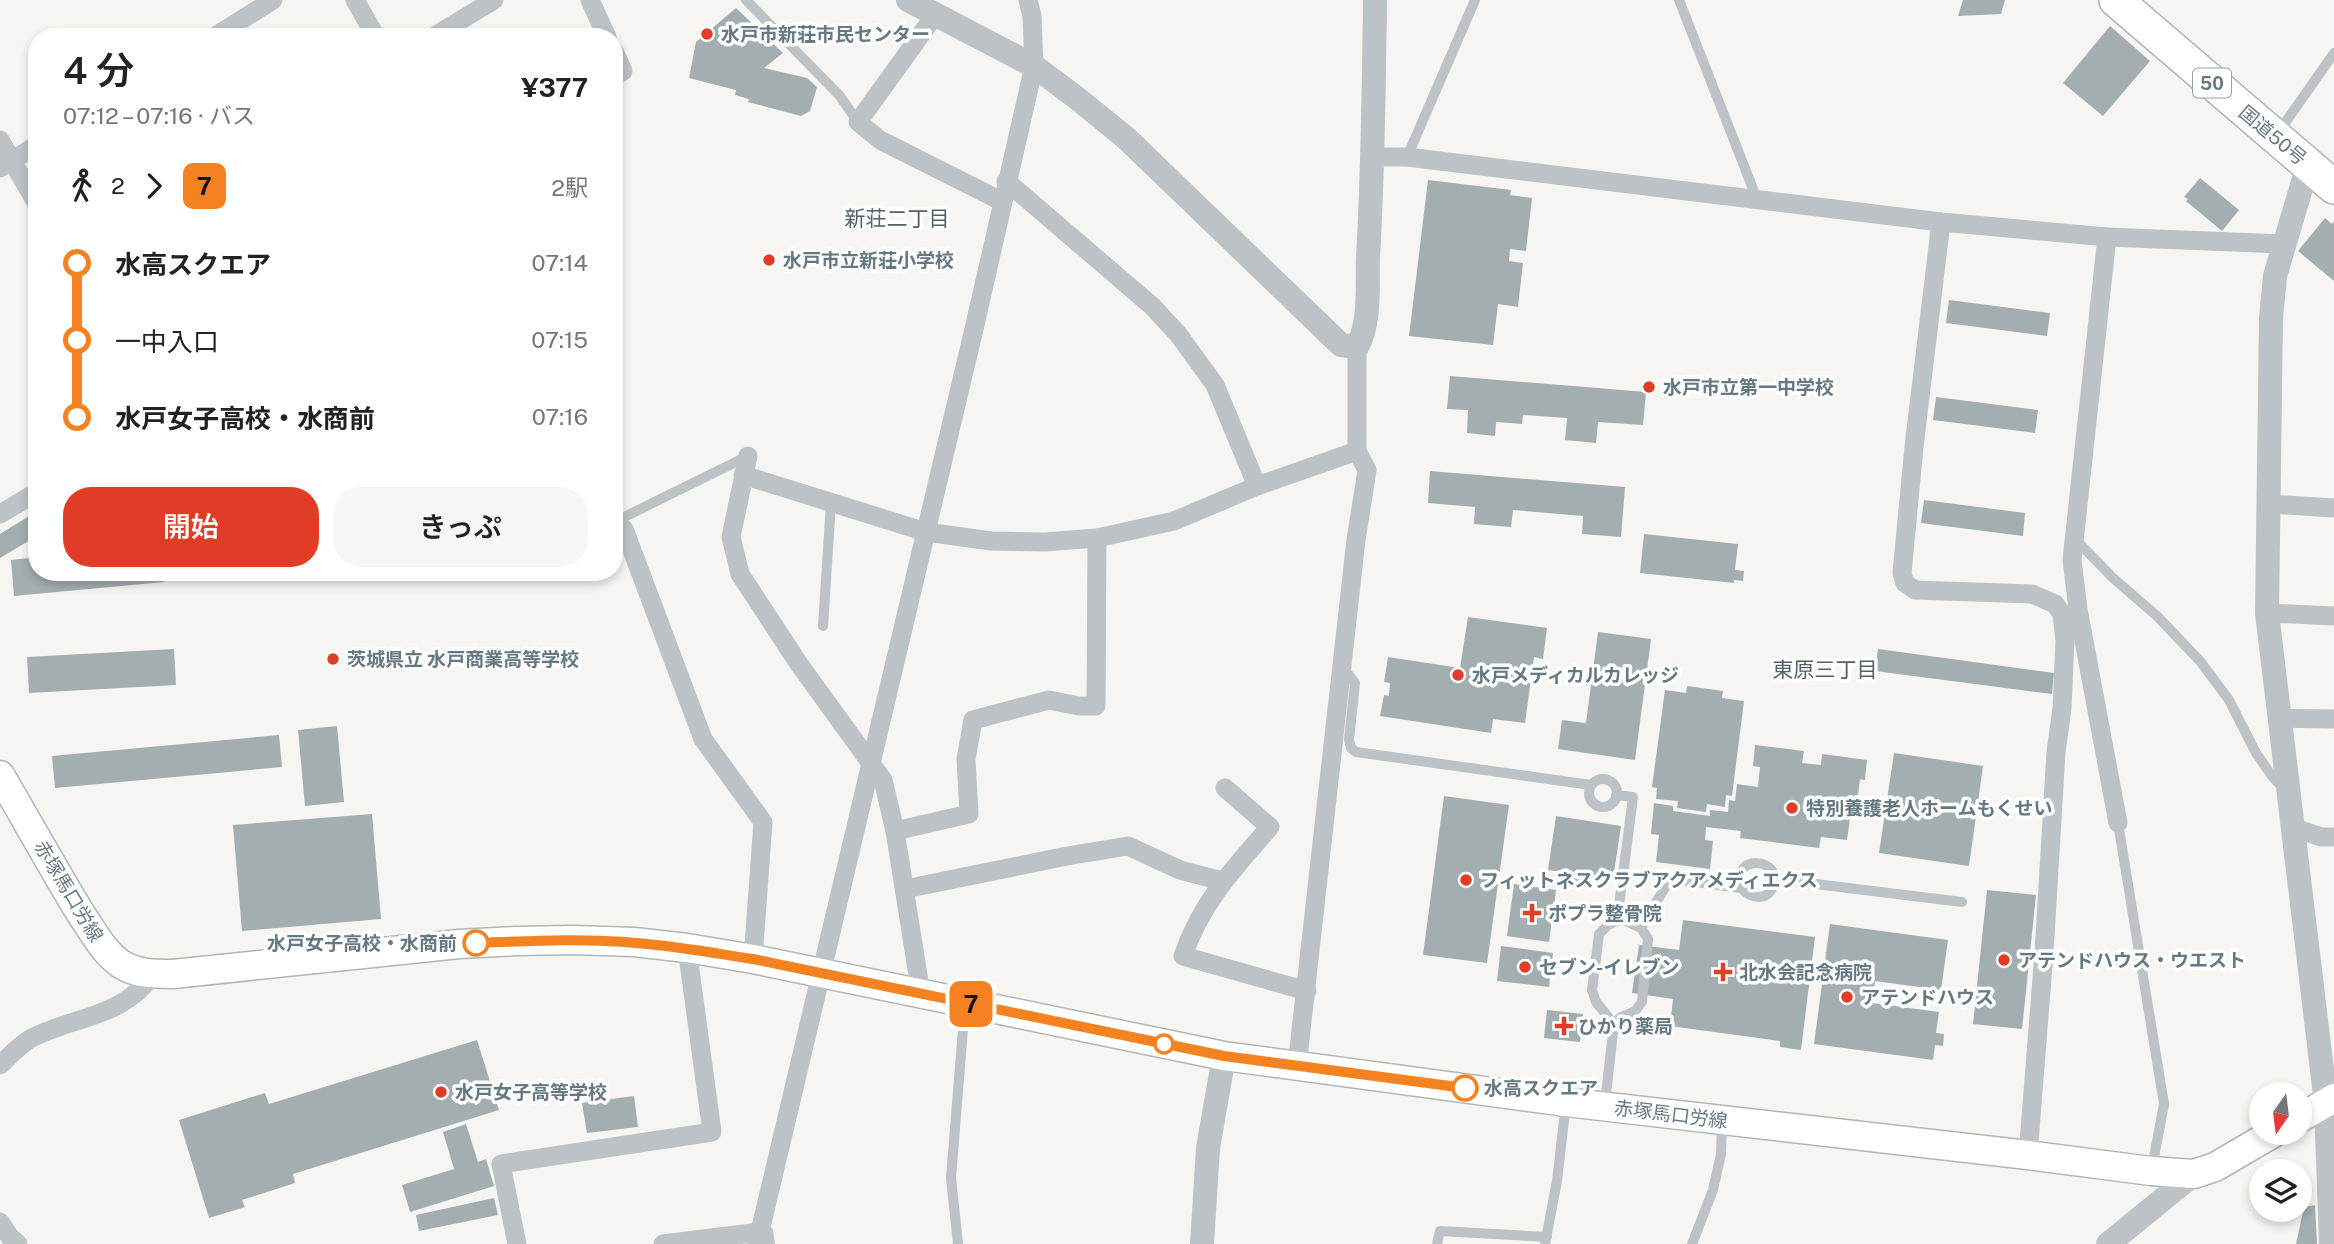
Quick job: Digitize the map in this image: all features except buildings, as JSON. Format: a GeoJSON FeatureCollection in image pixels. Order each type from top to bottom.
{"type":"FeatureCollection","features":[{"type":"Feature","properties":{"kind":"highway","name":"国道50号"},"geometry":{"type":"LineString","coordinates":[[2116,0],[2334,187]]}},
{"type":"Feature","properties":{"kind":"main road","name":"赤塚馬口労線"},"geometry":{"type":"LineString","coordinates":[[0,775],[103,947],[121,964],[153,974],[459,944],[573,940],[634,942],[753,959],[1224,1056],[1566,1102],[2194,1174],[2215,1167],[2253,1145]]}},
{"type":"Feature","properties":{"kind":"main road"},"geometry":{"type":"LineString","coordinates":[[2312,1111],[2330,1100]]}},
{"type":"Feature","properties":{"kind":"street"},"geometry":{"type":"LineString","coordinates":[[228,28],[273,0]]}},
{"type":"Feature","properties":{"kind":"street"},"geometry":{"type":"LineString","coordinates":[[355,0],[371,28]]}},
{"type":"Feature","properties":{"kind":"street"},"geometry":{"type":"LineString","coordinates":[[448,28],[494,0]]}},
{"type":"Feature","properties":{"kind":"street"},"geometry":{"type":"LineString","coordinates":[[590,0],[603,28]]}},
{"type":"Feature","properties":{"kind":"street"},"geometry":{"type":"LineString","coordinates":[[908,0],[1034,66],[1126,138],[1341,345],[1357,347]]}},
{"type":"Feature","properties":{"kind":"street"},"geometry":{"type":"LineString","coordinates":[[663,1244],[762,1240],[821,974],[1034,66],[1032,16],[1028,0]]}},
{"type":"Feature","properties":{"kind":"street"},"geometry":{"type":"LineString","coordinates":[[1297,1066],[1356,540],[1367,470],[1357,451],[1357,347],[1362,337],[1365,311],[1373,157],[1375,0]]}},
{"type":"Feature","properties":{"kind":"street"},"geometry":{"type":"LineString","coordinates":[[935,15],[858,122],[880,140],[1001,201]]}},
{"type":"Feature","properties":{"kind":"street"},"geometry":{"type":"LineString","coordinates":[[0,141],[6,164],[28,192]]}},
{"type":"Feature","properties":{"kind":"street"},"geometry":{"type":"LineString","coordinates":[[6,164],[28,151]]}},
{"type":"Feature","properties":{"kind":"street"},"geometry":{"type":"LineString","coordinates":[[1373,157],[1407,157],[1941,222],[2107,237],[2283,244]]}},
{"type":"Feature","properties":{"kind":"street"},"geometry":{"type":"LineString","coordinates":[[2308,165],[2275,276],[2271,318],[2267,613],[2287,792],[2330,1100],[2331,1244]]}},
{"type":"Feature","properties":{"kind":"street"},"geometry":{"type":"LineString","coordinates":[[1006,181],[1152,306],[1178,334],[1215,385],[1257,486]]}},
{"type":"Feature","properties":{"kind":"street"},"geometry":{"type":"LineString","coordinates":[[1941,222],[1902,573],[1905,583],[1915,590],[2032,594],[2045,598],[2055,604],[2062,614],[2065,641],[2028,1155]]}},
{"type":"Feature","properties":{"kind":"street"},"geometry":{"type":"LineString","coordinates":[[2107,237],[2072,560],[2078,609],[2118,824]]}},
{"type":"Feature","properties":{"kind":"street"},"geometry":{"type":"LineString","coordinates":[[921,994],[905,889],[883,780],[740,574],[731,537],[746,466],[831,503],[926,532],[991,541],[1045,542],[1097,538],[1174,521],[1257,486],[1357,451]]}},
{"type":"Feature","properties":{"kind":"street"},"geometry":{"type":"LineString","coordinates":[[0,514],[28,497]]}},
{"type":"Feature","properties":{"kind":"street"},"geometry":{"type":"LineString","coordinates":[[2268,504],[2334,508]]}},
{"type":"Feature","properties":{"kind":"street"},"geometry":{"type":"LineString","coordinates":[[623,528],[703,739],[764,822],[753,959]]}},
{"type":"Feature","properties":{"kind":"street"},"geometry":{"type":"LineString","coordinates":[[894,831],[969,814],[966,759],[973,720],[1049,700],[1079,706],[1096,706],[1097,538]]}},
{"type":"Feature","properties":{"kind":"street"},"geometry":{"type":"LineString","coordinates":[[2267,613],[2334,616]]}},
{"type":"Feature","properties":{"kind":"street"},"geometry":{"type":"LineString","coordinates":[[2279,718],[2334,719]]}},
{"type":"Feature","properties":{"kind":"street"},"geometry":{"type":"LineString","coordinates":[[1226,788],[1270,827],[1222,881],[1192,929],[1183,956],[1307,991]]}},
{"type":"Feature","properties":{"kind":"street"},"geometry":{"type":"LineString","coordinates":[[2292,827],[2321,837],[2334,838]]}},
{"type":"Feature","properties":{"kind":"street"},"geometry":{"type":"LineString","coordinates":[[905,889],[1128,846],[1180,870],[1222,881]]}},
{"type":"Feature","properties":{"kind":"street"},"geometry":{"type":"LineString","coordinates":[[517,1244],[501,1164],[712,1132],[687,948]]}},
{"type":"Feature","properties":{"kind":"street"},"geometry":{"type":"LineString","coordinates":[[0,1065],[32,1037],[101,1014],[142,990],[153,974]]}},
{"type":"Feature","properties":{"kind":"street"},"geometry":{"type":"LineString","coordinates":[[1202,1244],[1208,1147],[1224,1056]]}},
{"type":"Feature","properties":{"kind":"street"},"geometry":{"type":"LineString","coordinates":[[2108,1244],[2194,1174]]}},
{"type":"Feature","properties":{"kind":"lane"},"geometry":{"type":"LineString","coordinates":[[746,0],[839,95],[858,122]]}},
{"type":"Feature","properties":{"kind":"lane"},"geometry":{"type":"LineString","coordinates":[[1407,157],[1475,0]]}},
{"type":"Feature","properties":{"kind":"lane"},"geometry":{"type":"LineString","coordinates":[[1679,0],[1757,199]]}},
{"type":"Feature","properties":{"kind":"lane"},"geometry":{"type":"LineString","coordinates":[[2274,137],[2334,53]]}},
{"type":"Feature","properties":{"kind":"lane"},"geometry":{"type":"LineString","coordinates":[[623,520],[746,466]]}},
{"type":"Feature","properties":{"kind":"lane"},"geometry":{"type":"LineString","coordinates":[[823,626],[831,503]]}},
{"type":"Feature","properties":{"kind":"lane"},"geometry":{"type":"LineString","coordinates":[[2074,537],[2200,661],[2229,700],[2256,753],[2287,792]]}},
{"type":"Feature","properties":{"kind":"lane"},"geometry":{"type":"LineString","coordinates":[[1341,673],[1349,675],[1355,683],[1349,740],[1351,748],[1356,752],[1591,785]]}},
{"type":"Feature","properties":{"kind":"lane"},"geometry":{"type":"LineString","coordinates":[[1608,780],[1613,783],[1616,794],[1609,804],[1598,805],[1589,797],[1591,785],[1596,781],[1608,780]]}},
{"type":"Feature","properties":{"kind":"lane"},"geometry":{"type":"LineString","coordinates":[[1616,794],[1633,797],[1617,921]]}},
{"type":"Feature","properties":{"kind":"lane"},"geometry":{"type":"LineString","coordinates":[[2118,824],[2164,1104],[2151,1171]]}},
{"type":"Feature","properties":{"kind":"lane"},"geometry":{"type":"LineString","coordinates":[[1763,863],[1770,868],[1775,879],[1771,892],[1755,897],[1747,895],[1741,888],[1741,872],[1747,865],[1763,863]]}},
{"type":"Feature","properties":{"kind":"lane"},"geometry":{"type":"LineString","coordinates":[[1641,928],[1670,879],[1741,888]]}},
{"type":"Feature","properties":{"kind":"lane"},"geometry":{"type":"LineString","coordinates":[[1775,879],[1962,902]]}},
{"type":"Feature","properties":{"kind":"lane"},"geometry":{"type":"LineString","coordinates":[[1605,1106],[1614,1024],[1620,1017],[1635,1011],[1642,1002],[1648,939],[1635,924],[1617,921],[1605,927],[1599,934],[1592,990],[1596,1002],[1614,1024]]}},
{"type":"Feature","properties":{"kind":"lane"},"geometry":{"type":"LineString","coordinates":[[958,1244],[951,1178],[966,1002]]}},
{"type":"Feature","properties":{"kind":"lane"},"geometry":{"type":"LineString","coordinates":[[1437,1244],[1440,1231],[1546,1241],[1557,1181],[1566,1102]]}},
{"type":"Feature","properties":{"kind":"lane"},"geometry":{"type":"LineString","coordinates":[[1692,1244],[1713,1191],[1721,1154],[1722,1120]]}},
{"type":"Feature","properties":{"kind":"bus line","name":"7"},"geometry":{"type":"LineString","coordinates":[[476,943],[573,940],[634,942],[687,948],[753,959],[1224,1056],[1465,1088]]}},
{"type":"Feature","properties":{"kind":"place","name":"水戸市新荘市民センター"},"geometry":{"type":"Point","coordinates":[707,34]}},
{"type":"Feature","properties":{"kind":"place","name":"水戸市立新荘小学校"},"geometry":{"type":"Point","coordinates":[769,260]}},
{"type":"Feature","properties":{"kind":"place","name":"水戸市立第一中学校"},"geometry":{"type":"Point","coordinates":[1649,387]}},
{"type":"Feature","properties":{"kind":"place","name":"茨城県立 水戸商業高等学校"},"geometry":{"type":"Point","coordinates":[333,659]}},
{"type":"Feature","properties":{"kind":"place","name":"水戸メディカルカレッジ"},"geometry":{"type":"Point","coordinates":[1458,675]}},
{"type":"Feature","properties":{"kind":"place","name":"特別養護老人ホームもくせい"},"geometry":{"type":"Point","coordinates":[1792,808]}},
{"type":"Feature","properties":{"kind":"place","name":"フィットネスクラブアクアメディエクス"},"geometry":{"type":"Point","coordinates":[1466,880]}},
{"type":"Feature","properties":{"kind":"place","name":"ポプラ整骨院"},"geometry":{"type":"Point","coordinates":[1532,913]}},
{"type":"Feature","properties":{"kind":"place","name":"水戸女子高校・水商前"},"geometry":{"type":"Point","coordinates":[476,943]}},
{"type":"Feature","properties":{"kind":"place","name":"アテンドハウス・ウエスト"},"geometry":{"type":"Point","coordinates":[2004,960]}},
{"type":"Feature","properties":{"kind":"place","name":"セブン-イレブン"},"geometry":{"type":"Point","coordinates":[1525,967]}},
{"type":"Feature","properties":{"kind":"place","name":"北水会記念病院"},"geometry":{"type":"Point","coordinates":[1723,972]}},
{"type":"Feature","properties":{"kind":"place","name":"アテンドハウス"},"geometry":{"type":"Point","coordinates":[1847,997]}},
{"type":"Feature","properties":{"kind":"place","name":"ひかり薬局"},"geometry":{"type":"Point","coordinates":[1564,1026]}},
{"type":"Feature","properties":{"kind":"place","name":"水高スクエア"},"geometry":{"type":"Point","coordinates":[1465,1088]}},
{"type":"Feature","properties":{"kind":"place","name":"水戸女子高等学校"},"geometry":{"type":"Point","coordinates":[441,1092]}},
{"type":"Feature","properties":{"kind":"district","name":"新荘二丁目"},"geometry":{"type":"Point","coordinates":[897,218]}},
{"type":"Feature","properties":{"kind":"district","name":"東原三丁目"},"geometry":{"type":"Point","coordinates":[1825,669]}}]}
